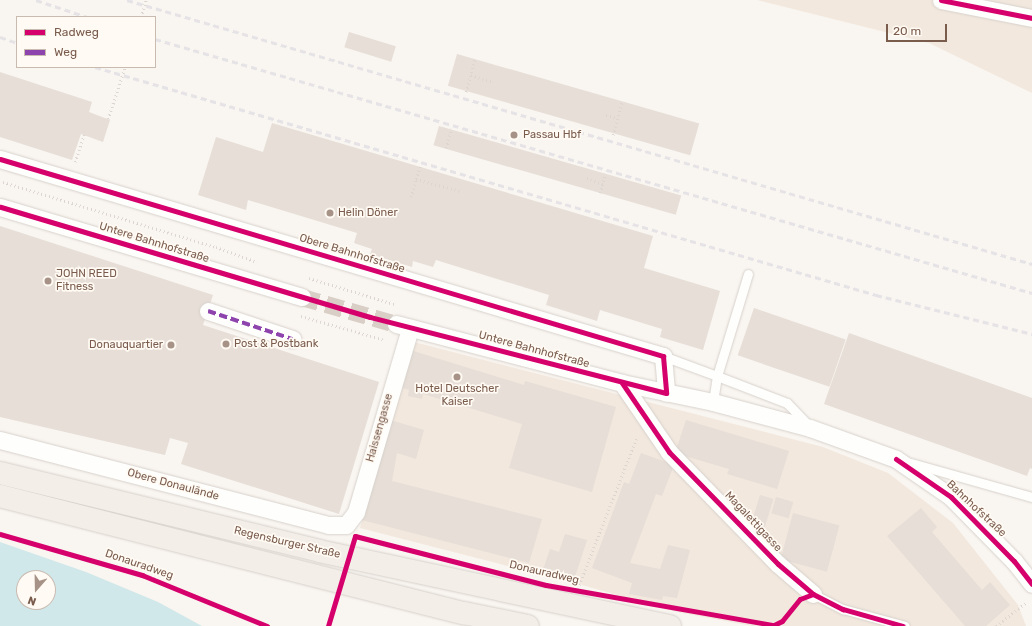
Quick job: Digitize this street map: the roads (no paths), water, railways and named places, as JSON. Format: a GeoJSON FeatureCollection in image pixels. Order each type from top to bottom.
{"type":"FeatureCollection","features":[{"type":"Feature","properties":{"kind":"main road","name":"Regensburger Straße"},"geometry":{"type":"LineString","coordinates":[[0,473],[205,524],[670,626]]}},
{"type":"Feature","properties":{"kind":"main road","name":"Regensburger Straße"},"geometry":{"type":"LineString","coordinates":[[0,496],[464,613],[528,626]]}},
{"type":"Feature","properties":{"kind":"street"},"geometry":{"type":"LineString","coordinates":[[941,0],[1032,18]]}},
{"type":"Feature","properties":{"kind":"street","name":"Obere Bahnhofstraße"},"geometry":{"type":"LineString","coordinates":[[0,159],[663,356]]}},
{"type":"Feature","properties":{"kind":"street","name":"Untere Bahnhofstraße"},"geometry":{"type":"LineString","coordinates":[[0,207],[302,297]]}},
{"type":"Feature","properties":{"kind":"street"},"geometry":{"type":"LineString","coordinates":[[208,311],[292,339]]}},
{"type":"Feature","properties":{"kind":"street","name":"Untere Bahnhofstraße"},"geometry":{"type":"LineString","coordinates":[[403,326],[622,383],[712,402],[810,428],[896,459]]}},
{"type":"Feature","properties":{"kind":"street","name":"Haissengasse"},"geometry":{"type":"LineString","coordinates":[[346,525],[356,512],[403,326]]}},
{"type":"Feature","properties":{"kind":"street"},"geometry":{"type":"LineString","coordinates":[[663,356],[666,393]]}},
{"type":"Feature","properties":{"kind":"street","name":"Magalettigasse"},"geometry":{"type":"LineString","coordinates":[[622,383],[669,452],[778,564],[813,594]]}},
{"type":"Feature","properties":{"kind":"street","name":"Obere Donaulände"},"geometry":{"type":"LineString","coordinates":[[0,440],[328,525],[346,525]]}},
{"type":"Feature","properties":{"kind":"street","name":"Bahnhofstraße"},"geometry":{"type":"LineString","coordinates":[[896,459],[951,497],[1014,561],[1032,584]]}},
{"type":"Feature","properties":{"kind":"lane"},"geometry":{"type":"LineString","coordinates":[[712,402],[718,376],[748,274]]}},
{"type":"Feature","properties":{"kind":"lane","name":"Obere Bahnhofstraße"},"geometry":{"type":"LineString","coordinates":[[663,356],[787,403],[810,428]]}},
{"type":"Feature","properties":{"kind":"lane"},"geometry":{"type":"LineString","coordinates":[[896,459],[1032,497]]}},
{"type":"Feature","properties":{"kind":"lane","name":"Magalettigasse"},"geometry":{"type":"LineString","coordinates":[[813,594],[843,609],[905,626]]}},
{"type":"Feature","properties":{"kind":"water"},"geometry":{"type":"Polygon","coordinates":[[[0,542],[86,572],[158,602],[202,626],[0,626],[0,542]]]}},
{"type":"Feature","properties":{"kind":"tunnel"},"geometry":{"type":"LineString","coordinates":[[302,297],[396,324]]}},
{"type":"Feature","properties":{"kind":"railway"},"geometry":{"type":"LineString","coordinates":[[36,0],[84,16]]}},
{"type":"Feature","properties":{"kind":"railway"},"geometry":{"type":"LineString","coordinates":[[127,0],[1032,264]]}},
{"type":"Feature","properties":{"kind":"railway"},"geometry":{"type":"LineString","coordinates":[[0,37],[16,43]]}},
{"type":"Feature","properties":{"kind":"railway"},"geometry":{"type":"LineString","coordinates":[[156,39],[1032,293]]}},
{"type":"Feature","properties":{"kind":"railway"},"geometry":{"type":"LineString","coordinates":[[98,68],[876,295],[1032,334]]}},
{"type":"Feature","properties":{"kind":"place","name":"Passau Hbf"},"geometry":{"type":"Point","coordinates":[514,135]}},
{"type":"Feature","properties":{"kind":"place","name":"Helin Döner"},"geometry":{"type":"Point","coordinates":[330,213]}},
{"type":"Feature","properties":{"kind":"place","name":"JOHN REED Fitness"},"geometry":{"type":"Point","coordinates":[48,281]}},
{"type":"Feature","properties":{"kind":"place","name":"Post & Postbank"},"geometry":{"type":"Point","coordinates":[226,344]}},
{"type":"Feature","properties":{"kind":"place","name":"Donauquartier"},"geometry":{"type":"Point","coordinates":[171,345]}},
{"type":"Feature","properties":{"kind":"place","name":"Hotel Deutscher Kaiser"},"geometry":{"type":"Point","coordinates":[457,377]}}]}
